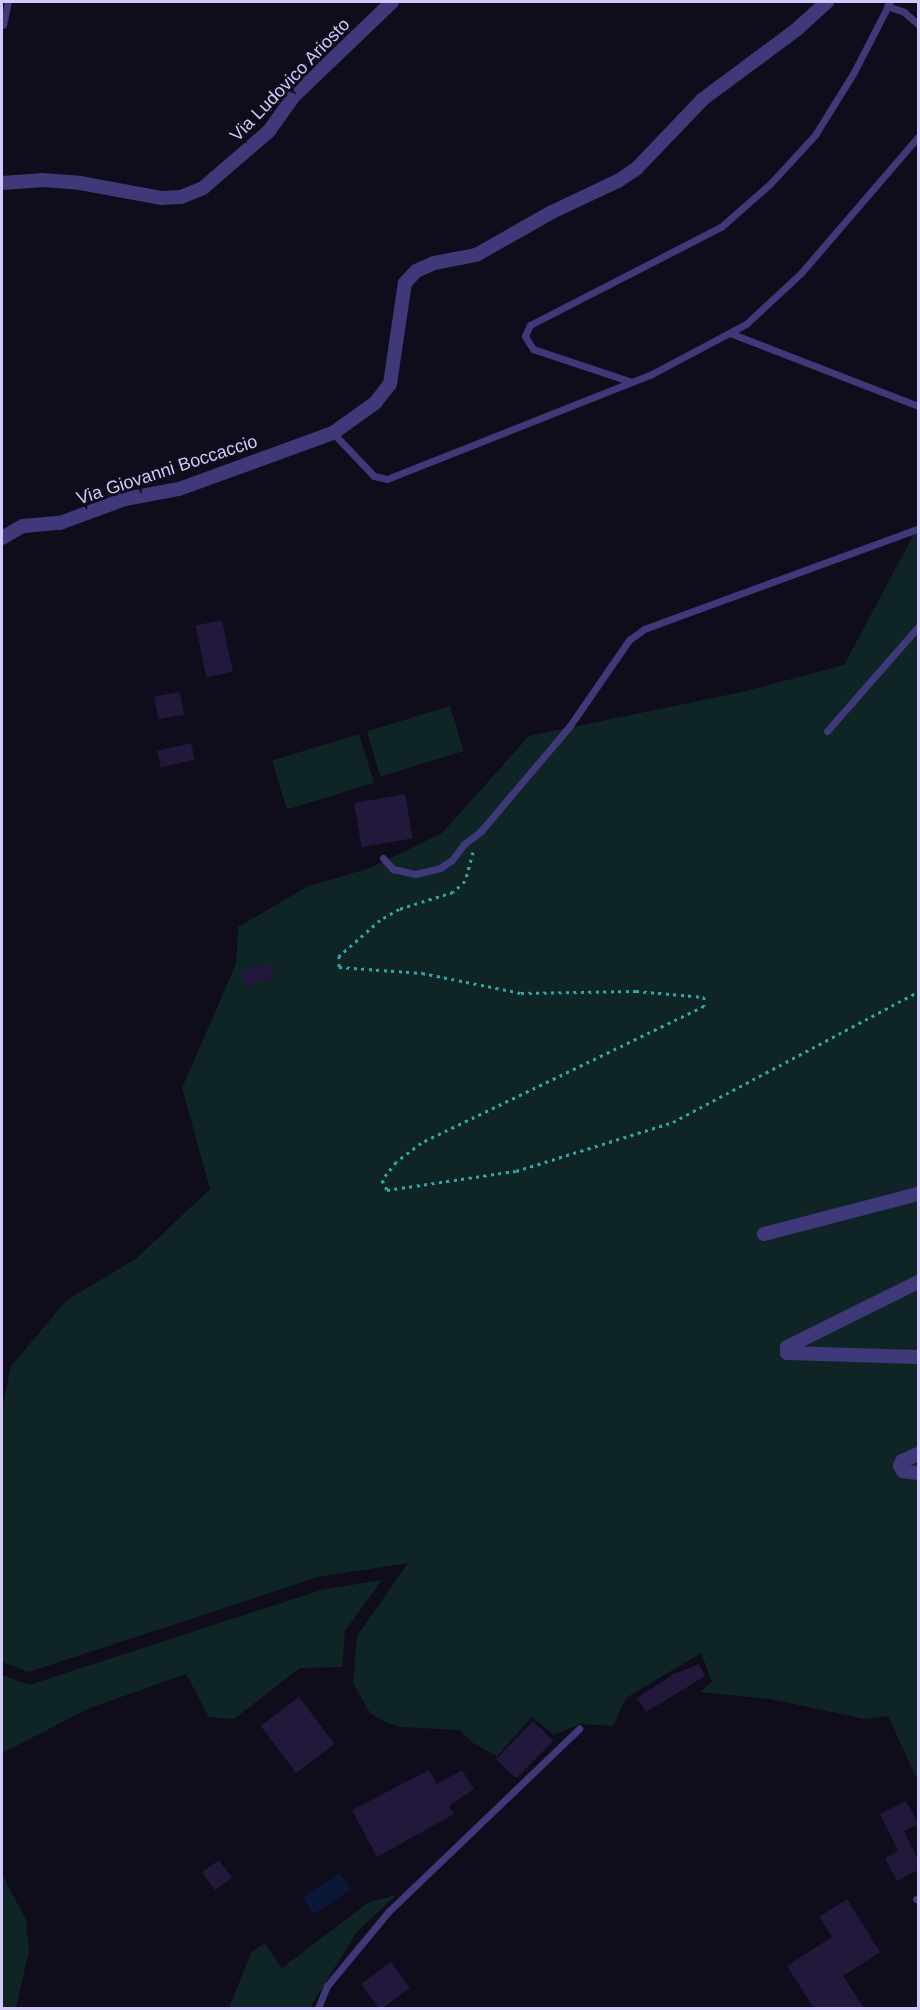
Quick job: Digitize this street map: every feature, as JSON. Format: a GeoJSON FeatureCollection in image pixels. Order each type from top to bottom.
{"type":"FeatureCollection","features":[{"type":"Feature","properties":{"kind":"street","name":"Via Ludovico Ariosto"},"geometry":{"type":"LineString","coordinates":[[2,183],[41,180],[80,183],[161,198],[181,197],[203,188],[269,131],[294,96],[392,2]]}},
{"type":"Feature","properties":{"kind":"street","name":"Via Giovanni Boccaccio"},"geometry":{"type":"LineString","coordinates":[[2,538],[23,526],[60,523],[126,499],[179,489],[333,434],[375,403],[390,384],[405,283],[416,271],[434,263],[476,255],[552,212],[618,181],[637,168],[703,99],[796,30],[827,2]]}},
{"type":"Feature","properties":{"kind":"street"},"geometry":{"type":"LineString","coordinates":[[764,1234],[918,1194]]}},
{"type":"Feature","properties":{"kind":"street"},"geometry":{"type":"LineString","coordinates":[[918,1282],[787,1347],[787,1353],[918,1357]]}},
{"type":"Feature","properties":{"kind":"street"},"geometry":{"type":"LineString","coordinates":[[918,1454],[902,1461],[900,1466],[903,1472],[918,1473]]}},
{"type":"Feature","properties":{"kind":"lane"},"geometry":{"type":"LineString","coordinates":[[3,26],[8,2]]}},
{"type":"Feature","properties":{"kind":"lane"},"geometry":{"type":"LineString","coordinates":[[633,382],[532,349],[525,336],[530,325],[721,227],[738,213],[815,135],[854,72],[889,4],[904,12],[918,24]]}},
{"type":"Feature","properties":{"kind":"lane"},"geometry":{"type":"LineString","coordinates":[[333,434],[374,476],[387,479],[633,382],[730,333],[746,324],[801,273],[918,137]]}},
{"type":"Feature","properties":{"kind":"lane"},"geometry":{"type":"LineString","coordinates":[[730,333],[918,406]]}},
{"type":"Feature","properties":{"kind":"lane"},"geometry":{"type":"LineString","coordinates":[[384,858],[393,869],[415,874],[440,868],[471,837],[482,831],[569,727],[629,640],[644,629],[918,529]]}},
{"type":"Feature","properties":{"kind":"lane"},"geometry":{"type":"LineString","coordinates":[[827,731],[918,627]]}},
{"type":"Feature","properties":{"kind":"lane"},"geometry":{"type":"LineString","coordinates":[[318,2008],[327,1986],[388,1912],[579,1729]]}},
{"type":"Feature","properties":{"kind":"path"},"geometry":{"type":"LineString","coordinates":[[482,831],[465,881],[453,891],[399,909],[380,920],[339,956],[339,967],[352,971],[380,968],[422,973],[521,993],[687,995],[704,997],[704,1006],[421,1143],[396,1162],[382,1180],[387,1190],[516,1171],[673,1122],[918,992]]}},
{"type":"Feature","properties":{"kind":"green space"},"geometry":{"type":"Polygon","coordinates":[[[914,534],[918,534],[918,1781],[888,1716],[865,1719],[770,1699],[700,1692],[712,1682],[701,1653],[626,1698],[613,1726],[580,1724],[554,1735],[532,1717],[497,1756],[473,1743],[459,1730],[400,1727],[385,1722],[370,1713],[353,1683],[357,1636],[408,1563],[318,1577],[29,1672],[2,1662],[2,1409],[11,1366],[67,1300],[137,1258],[210,1189],[182,1088],[236,964],[238,927],[308,886],[370,868],[442,833],[529,736],[742,692],[844,665],[914,534]]]}},
{"type":"Feature","properties":{"kind":"green space"},"geometry":{"type":"Polygon","coordinates":[[[450,706],[464,751],[381,776],[367,731],[450,706]]]}},
{"type":"Feature","properties":{"kind":"green space"},"geometry":{"type":"Polygon","coordinates":[[[359,734],[374,783],[287,809],[272,761],[359,734]]]}},
{"type":"Feature","properties":{"kind":"green space"},"geometry":{"type":"Polygon","coordinates":[[[382,1580],[345,1631],[342,1667],[300,1668],[234,1719],[209,1717],[186,1674],[90,1708],[2,1753],[2,1675],[29,1685],[321,1590],[382,1580]]]}},
{"type":"Feature","properties":{"kind":"green space"},"geometry":{"type":"Polygon","coordinates":[[[2,1874],[26,1920],[29,1951],[16,2008],[2,2008],[2,1874]]]}},
{"type":"Feature","properties":{"kind":"green space"},"geometry":{"type":"Polygon","coordinates":[[[396,1895],[356,1933],[310,2008],[229,2008],[251,1953],[264,1943],[282,1968],[369,1902],[396,1895]]]}},
{"type":"Feature","properties":{"kind":"water"},"geometry":{"type":"Polygon","coordinates":[[[340,1873],[351,1890],[313,1914],[302,1898],[340,1873]]]}},
{"type":"Feature","properties":{"kind":"building"},"geometry":{"type":"Polygon","coordinates":[[[222,620],[233,672],[207,677],[196,626],[222,620]]]}},
{"type":"Feature","properties":{"kind":"building"},"geometry":{"type":"Polygon","coordinates":[[[180,692],[184,715],[158,719],[154,697],[180,692]]]}},
{"type":"Feature","properties":{"kind":"building"},"geometry":{"type":"Polygon","coordinates":[[[191,743],[195,760],[161,767],[157,751],[191,743]]]}},
{"type":"Feature","properties":{"kind":"building"},"geometry":{"type":"Polygon","coordinates":[[[405,794],[413,838],[362,847],[354,803],[405,794]]]}},
{"type":"Feature","properties":{"kind":"building"},"geometry":{"type":"Polygon","coordinates":[[[271,963],[275,977],[245,986],[241,972],[271,963]]]}},
{"type":"Feature","properties":{"kind":"building"},"geometry":{"type":"Polygon","coordinates":[[[699,1664],[705,1676],[646,1712],[637,1698],[674,1674],[699,1664]]]}},
{"type":"Feature","properties":{"kind":"building"},"geometry":{"type":"Polygon","coordinates":[[[299,1697],[335,1744],[296,1773],[261,1726],[299,1697]]]}},
{"type":"Feature","properties":{"kind":"building"},"geometry":{"type":"Polygon","coordinates":[[[533,1721],[553,1740],[516,1779],[496,1759],[533,1721]]]}},
{"type":"Feature","properties":{"kind":"building"},"geometry":{"type":"Polygon","coordinates":[[[429,1770],[437,1784],[462,1770],[474,1789],[449,1806],[454,1814],[377,1857],[352,1810],[429,1770]]]}},
{"type":"Feature","properties":{"kind":"building"},"geometry":{"type":"Polygon","coordinates":[[[906,1801],[918,1824],[904,1831],[918,1860],[918,1870],[897,1881],[885,1858],[898,1851],[880,1814],[906,1801]]]}},
{"type":"Feature","properties":{"kind":"building"},"geometry":{"type":"Polygon","coordinates":[[[219,1860],[232,1878],[215,1890],[202,1872],[219,1860]]]}},
{"type":"Feature","properties":{"kind":"building"},"geometry":{"type":"Polygon","coordinates":[[[847,1899],[880,1952],[843,1976],[864,2008],[814,2008],[787,1966],[832,1937],[819,1917],[847,1899]]]}},
{"type":"Feature","properties":{"kind":"building"},"geometry":{"type":"Polygon","coordinates":[[[391,1962],[410,1988],[382,2008],[379,2008],[361,1984],[391,1962]]]}}]}
